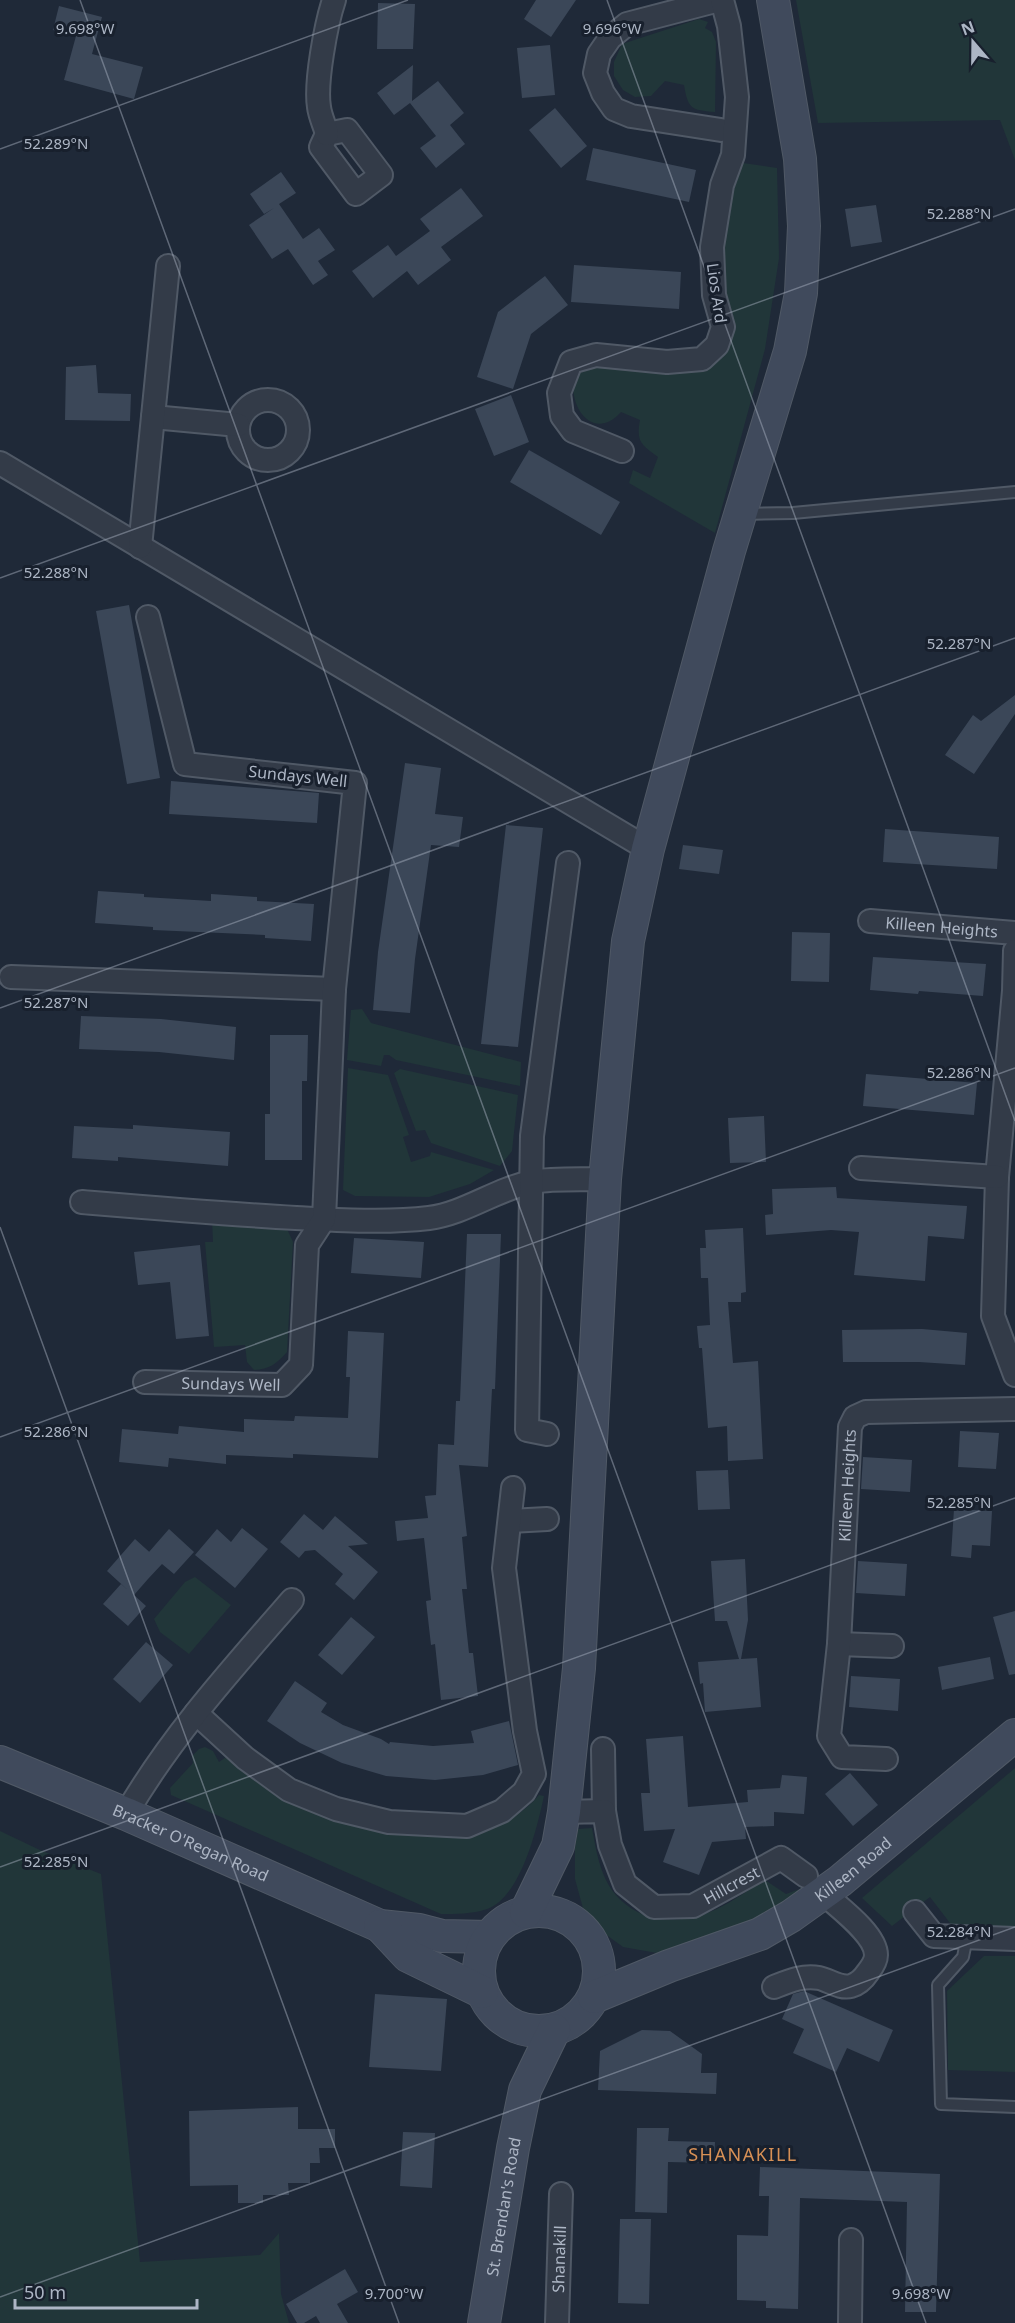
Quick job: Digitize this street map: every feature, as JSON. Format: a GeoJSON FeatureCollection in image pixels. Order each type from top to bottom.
{"type":"FeatureCollection","features":[{"type":"Feature","properties":{"kind":"main road"},"geometry":{"type":"LineString","coordinates":[[526,1912],[558,1846],[564,1812],[579,1668],[605,1179],[628,941],[648,849],[740,515],[790,351],[801,293],[804,226],[800,159],[773,0]]}},
{"type":"Feature","properties":{"kind":"main road","name":"Killeen Road"},"geometry":{"type":"LineString","coordinates":[[594,1996],[669,1966],[760,1934],[791,1916],[814,1884],[1015,1735]]}},
{"type":"Feature","properties":{"kind":"main road","name":"Bracker O'Regan Road"},"geometry":{"type":"LineString","coordinates":[[0,1762],[126,1814],[380,1926],[419,1930],[442,1936],[489,1937]]}},
{"type":"Feature","properties":{"kind":"main road"},"geometry":{"type":"LineString","coordinates":[[558,1846],[568,1918]]}},
{"type":"Feature","properties":{"kind":"main road"},"geometry":{"type":"LineString","coordinates":[[547,1911],[568,1918],[586,1933],[598,1956],[598,1982],[594,1996],[583,2013],[568,2025],[554,2030],[530,2031],[509,2024],[490,2007],[482,1992],[479,1962],[489,1937],[508,1919],[526,1912],[547,1911]]}},
{"type":"Feature","properties":{"kind":"main road","name":"Bracker O'Regan Road"},"geometry":{"type":"LineString","coordinates":[[380,1926],[408,1956],[482,1992]]}},
{"type":"Feature","properties":{"kind":"main road"},"geometry":{"type":"LineString","coordinates":[[598,1956],[669,1966]]}},
{"type":"Feature","properties":{"kind":"main road"},"geometry":{"type":"LineString","coordinates":[[509,2024],[525,2090]]}},
{"type":"Feature","properties":{"kind":"main road"},"geometry":{"type":"LineString","coordinates":[[525,2090],[554,2030]]}},
{"type":"Feature","properties":{"kind":"main road","name":"St. Brendan's Road"},"geometry":{"type":"LineString","coordinates":[[484,2323],[525,2090]]}},
{"type":"Feature","properties":{"kind":"street"},"geometry":{"type":"LineString","coordinates":[[327,134],[319,106],[327,30],[334,0]]}},
{"type":"Feature","properties":{"kind":"street"},"geometry":{"type":"LineString","coordinates":[[721,0],[627,24],[610,38],[599,54],[595,73],[603,93],[614,109],[631,116],[671,112],[721,130]]}},
{"type":"Feature","properties":{"kind":"street","name":"Lios Ard"},"geometry":{"type":"LineString","coordinates":[[622,451],[573,431],[562,416],[559,393],[571,362],[596,355],[667,362],[702,359],[717,345],[723,327],[714,295],[712,247],[722,185],[733,155],[737,97],[729,26],[721,0]]}},
{"type":"Feature","properties":{"kind":"street"},"geometry":{"type":"LineString","coordinates":[[141,547],[168,266]]}},
{"type":"Feature","properties":{"kind":"street"},"geometry":{"type":"LineString","coordinates":[[153,417],[238,424]]}},
{"type":"Feature","properties":{"kind":"street"},"geometry":{"type":"LineString","coordinates":[[0,463],[648,849]]}},
{"type":"Feature","properties":{"kind":"street","name":"Sundays Well"},"geometry":{"type":"LineString","coordinates":[[145,1382],[282,1385],[301,1365],[307,1245],[324,1219],[334,988],[355,783],[185,764],[148,617]]}},
{"type":"Feature","properties":{"kind":"street"},"geometry":{"type":"LineString","coordinates":[[547,1434],[526,1430],[532,1136],[568,863]]}},
{"type":"Feature","properties":{"kind":"street","name":"Killeen Heights"},"geometry":{"type":"LineString","coordinates":[[870,921],[1015,933]]}},
{"type":"Feature","properties":{"kind":"street","name":"Killeen Heights"},"geometry":{"type":"LineString","coordinates":[[1013,1365],[993,1316],[997,1177],[1008,1117],[1015,951]]}},
{"type":"Feature","properties":{"kind":"street"},"geometry":{"type":"LineString","coordinates":[[11,977],[334,988]]}},
{"type":"Feature","properties":{"kind":"street"},"geometry":{"type":"LineString","coordinates":[[861,1168],[997,1177]]}},
{"type":"Feature","properties":{"kind":"street"},"geometry":{"type":"LineString","coordinates":[[82,1203],[324,1219],[409,1219],[431,1217],[465,1209],[532,1182],[605,1179]]}},
{"type":"Feature","properties":{"kind":"street","name":"Killeen Heights"},"geometry":{"type":"LineString","coordinates":[[886,1759],[842,1757],[829,1736],[839,1644],[849,1432],[852,1422],[860,1414],[872,1411],[1015,1409]]}},
{"type":"Feature","properties":{"kind":"street"},"geometry":{"type":"LineString","coordinates":[[196,1713],[245,1758],[289,1790],[336,1809],[389,1822],[467,1826],[502,1810],[524,1792],[534,1774],[525,1731],[504,1568],[513,1488]]}},
{"type":"Feature","properties":{"kind":"street"},"geometry":{"type":"LineString","coordinates":[[510,1521],[547,1519]]}},
{"type":"Feature","properties":{"kind":"street"},"geometry":{"type":"LineString","coordinates":[[126,1814],[153,1769],[196,1713],[292,1600]]}},
{"type":"Feature","properties":{"kind":"street"},"geometry":{"type":"LineString","coordinates":[[839,1644],[892,1646]]}},
{"type":"Feature","properties":{"kind":"street","name":"Hillcrest"},"geometry":{"type":"LineString","coordinates":[[603,1749],[604,1811],[610,1845],[625,1884],[654,1906],[693,1906],[781,1858],[814,1884]]}},
{"type":"Feature","properties":{"kind":"street"},"geometry":{"type":"LineString","coordinates":[[564,1812],[604,1811]]}},
{"type":"Feature","properties":{"kind":"street"},"geometry":{"type":"LineString","coordinates":[[774,1987],[806,1977],[820,1978],[843,1987],[851,1986],[864,1979],[876,1958],[875,1947],[870,1937],[814,1884]]}},
{"type":"Feature","properties":{"kind":"street"},"geometry":{"type":"LineString","coordinates":[[915,1912],[934,1936],[1015,1939]]}},
{"type":"Feature","properties":{"kind":"street","name":"Shanakill"},"geometry":{"type":"LineString","coordinates":[[557,2323],[561,2194]]}},
{"type":"Feature","properties":{"kind":"street"},"geometry":{"type":"LineString","coordinates":[[850,2240],[850,2323]]}},
{"type":"Feature","properties":{"kind":"lane"},"geometry":{"type":"LineString","coordinates":[[740,515],[793,513],[1015,492]]}},
{"type":"Feature","properties":{"kind":"lane"},"geometry":{"type":"LineString","coordinates":[[967,1937],[963,1957],[938,1985],[941,2104],[1015,2107]]}},
{"type":"Feature","properties":{"kind":"green space"},"geometry":{"type":"Polygon","coordinates":[[[796,0],[1015,0],[1015,160],[1000,120],[818,123],[796,0]]]}},
{"type":"Feature","properties":{"kind":"green space"},"geometry":{"type":"Polygon","coordinates":[[[699,19],[708,22],[705,28],[712,32],[716,42],[715,112],[692,107],[687,99],[684,85],[665,81],[651,96],[635,97],[623,90],[614,76],[614,62],[622,44],[699,19]]]}},
{"type":"Feature","properties":{"kind":"green space"},"geometry":{"type":"Polygon","coordinates":[[[743,163],[777,168],[779,258],[765,349],[715,533],[629,483],[633,470],[650,478],[658,457],[647,449],[639,438],[640,420],[621,412],[610,421],[600,424],[591,422],[578,409],[573,389],[578,369],[588,361],[700,364],[732,319],[722,272],[723,220],[743,163]]]}},
{"type":"Feature","properties":{"kind":"green space"},"geometry":{"type":"Polygon","coordinates":[[[362,1009],[371,1023],[521,1062],[520,1086],[396,1060],[389,1055],[384,1055],[381,1066],[347,1060],[351,1010],[362,1009]]]}},
{"type":"Feature","properties":{"kind":"green space"},"geometry":{"type":"Polygon","coordinates":[[[348,1068],[388,1075],[409,1135],[403,1137],[411,1162],[430,1156],[431,1152],[494,1170],[470,1184],[429,1197],[355,1196],[343,1190],[348,1068]]]}},
{"type":"Feature","properties":{"kind":"green space"},"geometry":{"type":"Polygon","coordinates":[[[400,1069],[518,1095],[512,1151],[500,1166],[431,1143],[425,1130],[416,1131],[394,1073],[400,1069]]]}},
{"type":"Feature","properties":{"kind":"green space"},"geometry":{"type":"Polygon","coordinates":[[[212,1220],[281,1225],[288,1231],[293,1242],[287,1352],[269,1367],[254,1370],[247,1362],[245,1345],[214,1347],[205,1242],[213,1242],[212,1220]]]}},
{"type":"Feature","properties":{"kind":"green space"},"geometry":{"type":"Polygon","coordinates":[[[195,1577],[231,1605],[189,1654],[160,1632],[154,1619],[185,1582],[195,1577]]]}},
{"type":"Feature","properties":{"kind":"green space"},"geometry":{"type":"Polygon","coordinates":[[[205,1747],[213,1751],[219,1762],[229,1755],[263,1786],[292,1802],[365,1828],[404,1835],[443,1836],[480,1831],[512,1818],[539,1795],[544,1796],[526,1860],[509,1891],[499,1902],[487,1909],[470,1913],[441,1914],[171,1795],[170,1788],[193,1763],[192,1756],[205,1747]]]}},
{"type":"Feature","properties":{"kind":"green space"},"geometry":{"type":"Polygon","coordinates":[[[1015,1768],[1015,1929],[953,1927],[930,1897],[892,1926],[862,1898],[1015,1768]]]}},
{"type":"Feature","properties":{"kind":"green space"},"geometry":{"type":"Polygon","coordinates":[[[592,1828],[599,1862],[610,1887],[625,1904],[650,1917],[677,1919],[704,1914],[730,1902],[765,1880],[786,1894],[808,1886],[767,1916],[695,1947],[657,1953],[623,1947],[601,1931],[584,1912],[575,1879],[575,1847],[578,1829],[592,1828]]]}},
{"type":"Feature","properties":{"kind":"green space"},"geometry":{"type":"Polygon","coordinates":[[[0,1831],[42,1851],[101,1874],[140,2262],[260,2255],[279,2233],[281,2294],[289,2323],[0,2323],[0,1831]]]}},
{"type":"Feature","properties":{"kind":"green space"},"geometry":{"type":"Polygon","coordinates":[[[984,1956],[1015,1956],[1015,2072],[948,2070],[947,1991],[984,1956]]]}},
{"type":"Feature","properties":{"kind":"building"},"geometry":{"type":"Polygon","coordinates":[[[536,0],[576,0],[551,37],[524,19],[536,0]]]}},
{"type":"Feature","properties":{"kind":"building"},"geometry":{"type":"Polygon","coordinates":[[[378,3],[415,4],[413,49],[377,49],[378,3]]]}},
{"type":"Feature","properties":{"kind":"building"},"geometry":{"type":"Polygon","coordinates":[[[59,6],[102,17],[92,54],[143,67],[134,99],[64,80],[76,36],[53,30],[59,6]]]}},
{"type":"Feature","properties":{"kind":"building"},"geometry":{"type":"Polygon","coordinates":[[[550,45],[555,95],[522,98],[517,48],[550,45]]]}},
{"type":"Feature","properties":{"kind":"building"},"geometry":{"type":"Polygon","coordinates":[[[413,65],[412,101],[438,81],[464,113],[450,125],[465,144],[436,168],[420,148],[436,136],[410,103],[394,115],[377,93],[413,65]]]}},
{"type":"Feature","properties":{"kind":"building"},"geometry":{"type":"Polygon","coordinates":[[[555,108],[587,146],[561,168],[529,130],[555,108]]]}},
{"type":"Feature","properties":{"kind":"building"},"geometry":{"type":"Polygon","coordinates":[[[593,148],[696,170],[689,202],[586,180],[593,148]]]}},
{"type":"Feature","properties":{"kind":"building"},"geometry":{"type":"Polygon","coordinates":[[[281,172],[296,193],[279,204],[303,239],[319,228],[335,250],[318,261],[328,275],[313,285],[288,249],[272,259],[249,225],[274,208],[264,214],[250,194],[281,172]]]}},
{"type":"Feature","properties":{"kind":"building"},"geometry":{"type":"Polygon","coordinates":[[[461,188],[483,216],[441,247],[451,260],[418,285],[407,271],[373,298],[352,271],[388,245],[396,256],[430,231],[420,219],[461,188]]]}},
{"type":"Feature","properties":{"kind":"building"},"geometry":{"type":"Polygon","coordinates":[[[876,205],[882,242],[851,247],[845,209],[876,205]]]}},
{"type":"Feature","properties":{"kind":"building"},"geometry":{"type":"Polygon","coordinates":[[[574,265],[681,272],[679,309],[571,302],[574,265]]]}},
{"type":"Feature","properties":{"kind":"building"},"geometry":{"type":"Polygon","coordinates":[[[545,276],[568,305],[531,334],[513,389],[477,377],[498,312],[545,276]]]}},
{"type":"Feature","properties":{"kind":"building"},"geometry":{"type":"Polygon","coordinates":[[[96,365],[98,393],[131,394],[130,421],[65,420],[66,367],[96,365]]]}},
{"type":"Feature","properties":{"kind":"building"},"geometry":{"type":"Polygon","coordinates":[[[511,395],[529,442],[494,456],[475,409],[511,395]]]}},
{"type":"Feature","properties":{"kind":"building"},"geometry":{"type":"Polygon","coordinates":[[[529,450],[620,502],[601,535],[510,482],[529,450]]]}},
{"type":"Feature","properties":{"kind":"building"},"geometry":{"type":"Polygon","coordinates":[[[129,605],[160,778],[127,784],[96,611],[129,605]]]}},
{"type":"Feature","properties":{"kind":"building"},"geometry":{"type":"Polygon","coordinates":[[[1015,695],[1015,714],[974,774],[945,755],[973,715],[981,721],[1015,695]]]}},
{"type":"Feature","properties":{"kind":"building"},"geometry":{"type":"Polygon","coordinates":[[[405,763],[441,768],[435,814],[463,817],[459,847],[431,845],[410,1013],[373,1010],[378,952],[405,763]]]}},
{"type":"Feature","properties":{"kind":"building"},"geometry":{"type":"Polygon","coordinates":[[[171,781],[319,793],[317,823],[169,814],[171,781]]]}},
{"type":"Feature","properties":{"kind":"building"},"geometry":{"type":"Polygon","coordinates":[[[506,825],[543,828],[518,1047],[481,1044],[506,825]]]}},
{"type":"Feature","properties":{"kind":"building"},"geometry":{"type":"Polygon","coordinates":[[[885,829],[999,837],[997,869],[883,862],[885,829]]]}},
{"type":"Feature","properties":{"kind":"building"},"geometry":{"type":"Polygon","coordinates":[[[683,845],[723,850],[719,874],[679,869],[683,845]]]}},
{"type":"Feature","properties":{"kind":"building"},"geometry":{"type":"Polygon","coordinates":[[[98,891],[144,894],[144,897],[211,901],[211,894],[257,897],[257,901],[314,904],[311,941],[265,938],[265,935],[153,930],[153,927],[95,923],[98,891]]]}},
{"type":"Feature","properties":{"kind":"building"},"geometry":{"type":"Polygon","coordinates":[[[792,932],[830,933],[829,982],[791,981],[792,932]]]}},
{"type":"Feature","properties":{"kind":"building"},"geometry":{"type":"Polygon","coordinates":[[[873,957],[986,964],[983,996],[870,990],[873,957]]]}},
{"type":"Feature","properties":{"kind":"building"},"geometry":{"type":"Polygon","coordinates":[[[81,1016],[161,1019],[236,1027],[234,1060],[159,1052],[79,1049],[81,1016]]]}},
{"type":"Feature","properties":{"kind":"building"},"geometry":{"type":"Polygon","coordinates":[[[270,1035],[308,1035],[307,1081],[302,1081],[302,1160],[265,1160],[265,1114],[270,1114],[270,1035]]]}},
{"type":"Feature","properties":{"kind":"building"},"geometry":{"type":"Polygon","coordinates":[[[866,1074],[977,1083],[974,1115],[863,1106],[866,1074]]]}},
{"type":"Feature","properties":{"kind":"building"},"geometry":{"type":"Polygon","coordinates":[[[764,1116],[766,1162],[730,1163],[728,1118],[764,1116]]]}},
{"type":"Feature","properties":{"kind":"building"},"geometry":{"type":"Polygon","coordinates":[[[133,1125],[230,1132],[228,1166],[118,1157],[118,1161],[72,1158],[74,1126],[133,1129],[133,1125]]]}},
{"type":"Feature","properties":{"kind":"building"},"geometry":{"type":"Polygon","coordinates":[[[836,1187],[837,1198],[967,1206],[964,1239],[928,1236],[925,1281],[854,1275],[859,1232],[831,1230],[766,1235],[765,1215],[773,1214],[772,1189],[836,1187]]]}},
{"type":"Feature","properties":{"kind":"building"},"geometry":{"type":"Polygon","coordinates":[[[743,1228],[746,1292],[741,1293],[741,1302],[728,1302],[733,1363],[758,1361],[763,1459],[728,1461],[727,1426],[708,1428],[702,1348],[699,1348],[697,1326],[710,1325],[708,1278],[701,1278],[700,1248],[706,1248],[705,1230],[743,1228]]]}},
{"type":"Feature","properties":{"kind":"building"},"geometry":{"type":"Polygon","coordinates":[[[467,1234],[501,1234],[495,1389],[492,1389],[488,1467],[459,1465],[467,1536],[462,1537],[467,1589],[462,1589],[469,1653],[473,1653],[478,1696],[441,1700],[435,1644],[431,1645],[426,1601],[431,1600],[424,1538],[397,1541],[395,1521],[428,1518],[425,1496],[436,1495],[438,1444],[454,1445],[456,1401],[460,1401],[467,1234]]]}},
{"type":"Feature","properties":{"kind":"building"},"geometry":{"type":"Polygon","coordinates":[[[354,1238],[424,1242],[421,1278],[351,1273],[354,1238]]]}},
{"type":"Feature","properties":{"kind":"building"},"geometry":{"type":"Polygon","coordinates":[[[200,1245],[209,1336],[176,1339],[170,1282],[138,1285],[134,1252],[200,1245]]]}},
{"type":"Feature","properties":{"kind":"building"},"geometry":{"type":"Polygon","coordinates":[[[922,1329],[967,1333],[965,1365],[919,1362],[843,1362],[842,1330],[922,1329]]]}},
{"type":"Feature","properties":{"kind":"building"},"geometry":{"type":"Polygon","coordinates":[[[348,1331],[384,1333],[378,1458],[293,1454],[293,1458],[226,1455],[226,1464],[169,1458],[168,1467],[119,1462],[122,1429],[178,1434],[179,1426],[244,1432],[244,1419],[294,1421],[295,1416],[348,1418],[350,1377],[346,1377],[348,1331]]]}},
{"type":"Feature","properties":{"kind":"building"},"geometry":{"type":"Polygon","coordinates":[[[960,1431],[999,1433],[996,1469],[958,1467],[960,1431]]]}},
{"type":"Feature","properties":{"kind":"building"},"geometry":{"type":"Polygon","coordinates":[[[863,1457],[912,1460],[910,1492],[861,1489],[863,1457]]]}},
{"type":"Feature","properties":{"kind":"building"},"geometry":{"type":"Polygon","coordinates":[[[728,1470],[730,1509],[698,1510],[696,1471],[728,1470]]]}},
{"type":"Feature","properties":{"kind":"building"},"geometry":{"type":"Polygon","coordinates":[[[954,1509],[992,1511],[990,1546],[972,1545],[971,1558],[951,1556],[954,1509]]]}},
{"type":"Feature","properties":{"kind":"building"},"geometry":{"type":"Polygon","coordinates":[[[304,1514],[323,1530],[335,1516],[368,1544],[348,1546],[378,1572],[354,1600],[335,1584],[343,1574],[315,1550],[305,1551],[299,1558],[280,1542],[304,1514]]]}},
{"type":"Feature","properties":{"kind":"building"},"geometry":{"type":"Polygon","coordinates":[[[242,1528],[268,1549],[235,1588],[195,1555],[217,1529],[231,1542],[242,1528]]]}},
{"type":"Feature","properties":{"kind":"building"},"geometry":{"type":"Polygon","coordinates":[[[169,1529],[194,1552],[174,1574],[162,1564],[148,1579],[134,1595],[146,1606],[128,1626],[103,1604],[121,1584],[130,1592],[107,1571],[135,1539],[149,1552],[169,1529]]]}},
{"type":"Feature","properties":{"kind":"building"},"geometry":{"type":"Polygon","coordinates":[[[745,1559],[748,1620],[741,1659],[757,1658],[761,1707],[705,1712],[703,1683],[700,1684],[698,1662],[739,1659],[727,1621],[715,1621],[711,1561],[745,1559]]]}},
{"type":"Feature","properties":{"kind":"building"},"geometry":{"type":"Polygon","coordinates":[[[858,1561],[907,1564],[905,1596],[856,1593],[858,1561]]]}},
{"type":"Feature","properties":{"kind":"building"},"geometry":{"type":"Polygon","coordinates":[[[1015,1611],[1015,1674],[1009,1675],[993,1617],[1015,1611]]]}},
{"type":"Feature","properties":{"kind":"building"},"geometry":{"type":"Polygon","coordinates":[[[351,1617],[375,1637],[342,1675],[318,1655],[351,1617]]]}},
{"type":"Feature","properties":{"kind":"building"},"geometry":{"type":"Polygon","coordinates":[[[146,1642],[173,1665],[140,1703],[113,1679],[146,1642]]]}},
{"type":"Feature","properties":{"kind":"building"},"geometry":{"type":"Polygon","coordinates":[[[990,1657],[994,1679],[942,1690],[938,1667],[990,1657]]]}},
{"type":"Feature","properties":{"kind":"building"},"geometry":{"type":"Polygon","coordinates":[[[851,1676],[900,1679],[898,1711],[849,1707],[851,1676]]]}},
{"type":"Feature","properties":{"kind":"building"},"geometry":{"type":"Polygon","coordinates":[[[295,1681],[327,1703],[321,1712],[343,1725],[389,1744],[390,1742],[433,1746],[474,1743],[471,1731],[509,1721],[518,1765],[483,1775],[435,1780],[386,1776],[342,1763],[300,1743],[267,1721],[295,1681]]]}},
{"type":"Feature","properties":{"kind":"building"},"geometry":{"type":"Polygon","coordinates":[[[683,1736],[688,1807],[748,1802],[747,1790],[780,1788],[782,1775],[807,1777],[804,1814],[774,1812],[774,1826],[745,1827],[746,1839],[712,1842],[699,1875],[663,1862],[675,1829],[644,1831],[641,1793],[650,1793],[646,1739],[683,1736]]]}},
{"type":"Feature","properties":{"kind":"building"},"geometry":{"type":"Polygon","coordinates":[[[850,1773],[878,1805],[853,1826],[825,1794],[850,1773]]]}},
{"type":"Feature","properties":{"kind":"building"},"geometry":{"type":"Polygon","coordinates":[[[804,1991],[893,2030],[879,2062],[847,2048],[836,2072],[793,2053],[804,2029],[782,2019],[793,1994],[804,1991]]]}},
{"type":"Feature","properties":{"kind":"building"},"geometry":{"type":"Polygon","coordinates":[[[375,1994],[447,1999],[441,2071],[369,2067],[375,1994]]]}},
{"type":"Feature","properties":{"kind":"building"},"geometry":{"type":"Polygon","coordinates":[[[642,2030],[670,2031],[702,2054],[701,2073],[717,2073],[716,2094],[598,2090],[600,2051],[642,2030]]]}},
{"type":"Feature","properties":{"kind":"building"},"geometry":{"type":"Polygon","coordinates":[[[298,2107],[298,2129],[335,2129],[335,2148],[319,2148],[320,2163],[310,2163],[310,2183],[288,2183],[289,2195],[263,2195],[263,2203],[238,2203],[238,2185],[190,2186],[189,2111],[298,2107]]]}},
{"type":"Feature","properties":{"kind":"building"},"geometry":{"type":"Polygon","coordinates":[[[637,2128],[669,2128],[668,2141],[715,2142],[714,2163],[668,2162],[667,2213],[635,2212],[637,2128]]]}},
{"type":"Feature","properties":{"kind":"building"},"geometry":{"type":"Polygon","coordinates":[[[403,2132],[435,2133],[432,2188],[400,2186],[403,2132]]]}},
{"type":"Feature","properties":{"kind":"building"},"geometry":{"type":"Polygon","coordinates":[[[760,2167],[940,2174],[936,2312],[905,2312],[907,2202],[800,2198],[798,2309],[766,2308],[766,2301],[737,2300],[737,2235],[768,2236],[769,2196],[759,2196],[760,2167]]]}},
{"type":"Feature","properties":{"kind":"building"},"geometry":{"type":"Polygon","coordinates":[[[620,2219],[651,2219],[649,2304],[618,2303],[620,2219]]]}},
{"type":"Feature","properties":{"kind":"building"},"geometry":{"type":"Polygon","coordinates":[[[345,2269],[358,2292],[337,2304],[348,2323],[320,2323],[316,2316],[304,2323],[297,2323],[286,2304],[345,2269]]]}},
{"type":"Feature","properties":{"kind":"district","name":"SHANAKILL"},"geometry":{"type":"Point","coordinates":[743,2154]}}]}
